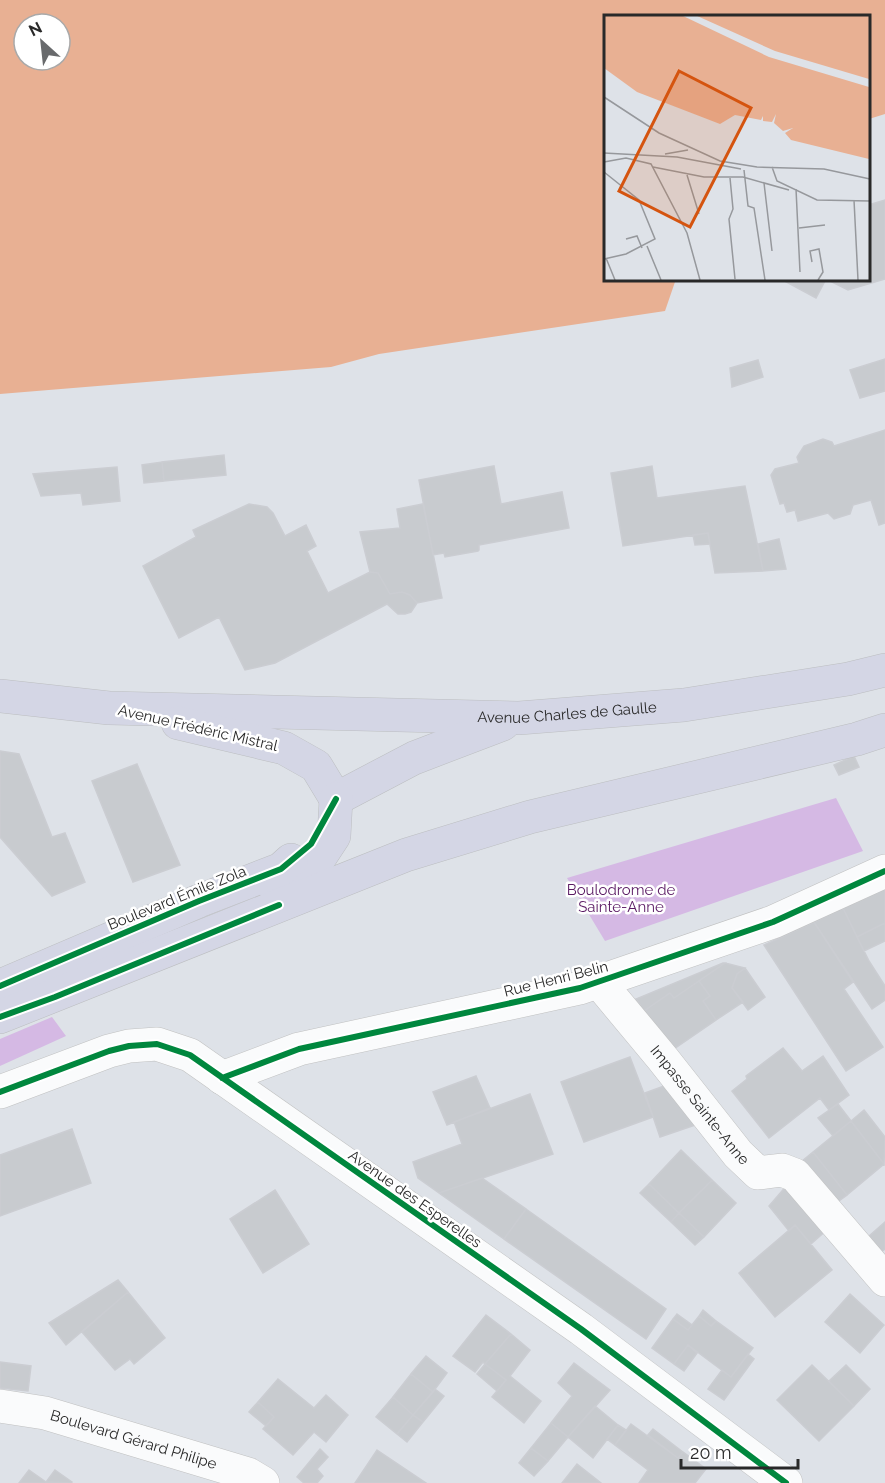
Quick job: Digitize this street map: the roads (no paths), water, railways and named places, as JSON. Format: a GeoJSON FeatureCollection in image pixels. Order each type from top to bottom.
{"type":"FeatureCollection","features":[{"type":"Feature","properties":{"kind":"main road","name":"Avenue Charles de Gaulle"},"geometry":{"type":"LineString","coordinates":[[245,711],[519,718],[684,705],[848,679],[885,670]]}},
{"type":"Feature","properties":{"kind":"main road","name":"Avenue Frédéric Mistral"},"geometry":{"type":"LineString","coordinates":[[0,696],[109,708],[245,711]]}},
{"type":"Feature","properties":{"kind":"main road","name":"Avenue Frédéric Mistral"},"geometry":{"type":"LineString","coordinates":[[109,708],[284,748],[316,766],[336,799]]}},
{"type":"Feature","properties":{"kind":"main road"},"geometry":{"type":"LineString","coordinates":[[0,1011],[71,972],[311,870],[334,836],[336,799],[414,758],[519,718]]}},
{"type":"Feature","properties":{"kind":"main road"},"geometry":{"type":"LineString","coordinates":[[0,1017],[55,997],[279,904],[406,855],[530,817],[857,739],[885,730]]}},
{"type":"Feature","properties":{"kind":"main road","name":"Boulevard Émile Zola"},"geometry":{"type":"LineString","coordinates":[[0,986],[199,901],[281,869],[311,844],[336,799]]}},
{"type":"Feature","properties":{"kind":"street","name":"Rue Henri Belin"},"geometry":{"type":"LineString","coordinates":[[222,1078],[299,1049],[580,988],[773,922],[885,871]]}},
{"type":"Feature","properties":{"kind":"street","name":"Impasse Sainte-Anne"},"geometry":{"type":"LineString","coordinates":[[599,982],[738,1154],[758,1173],[782,1170],[795,1175],[885,1280]]}},
{"type":"Feature","properties":{"kind":"street","name":"Avenue des Esperelles"},"geometry":{"type":"LineString","coordinates":[[0,1092],[109,1051],[129,1046],[157,1044],[190,1055],[580,1329],[786,1483]]}},
{"type":"Feature","properties":{"kind":"street","name":"Boulevard Gérard Philipe"},"geometry":{"type":"LineString","coordinates":[[0,1406],[56,1416],[248,1474],[263,1483]]}},
{"type":"Feature","properties":{"kind":"park label","name":"Boulodrome de Sainte-Anne"},"geometry":{"type":"Point","coordinates":[621,898]}}]}
